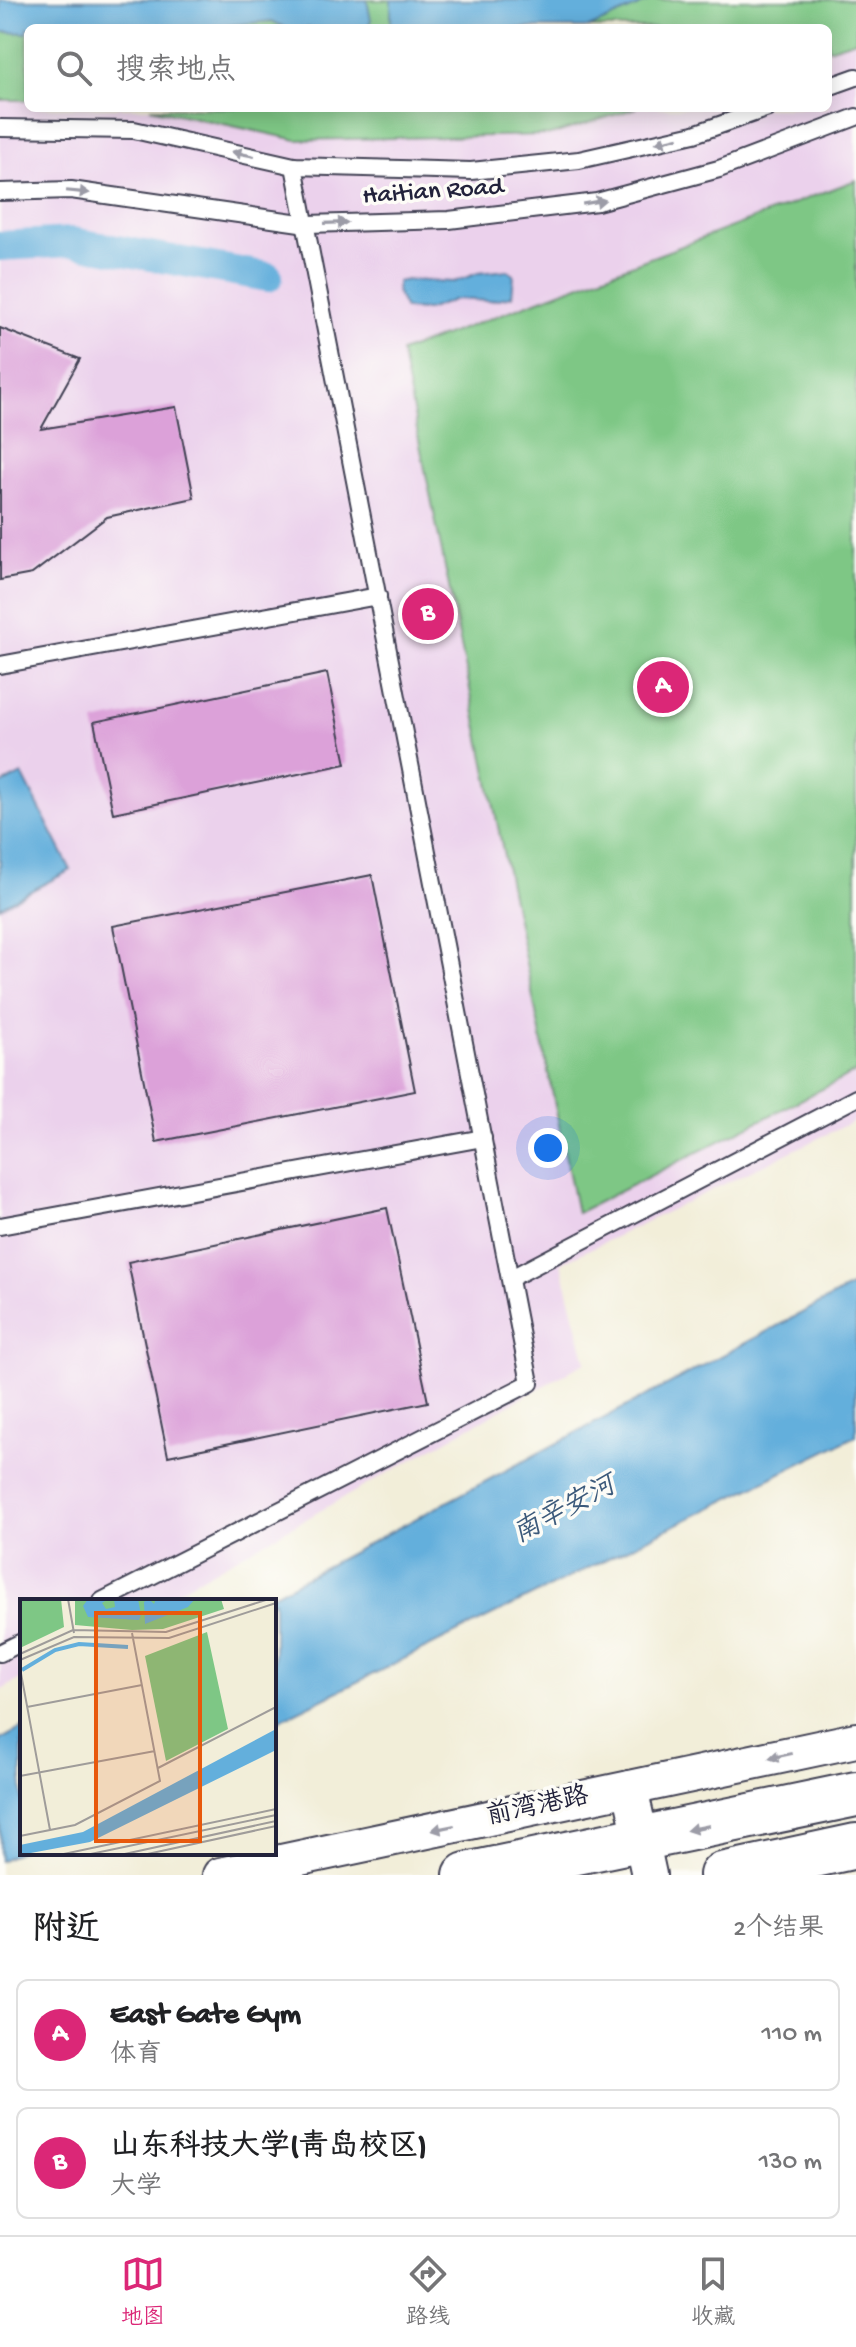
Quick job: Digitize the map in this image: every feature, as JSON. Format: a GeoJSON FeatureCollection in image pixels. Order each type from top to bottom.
{"type":"FeatureCollection","features":[{"type":"Feature","properties":{"kind":"main road","name":"前湾港路"},"geometry":{"type":"LineString","coordinates":[[466,1875],[645,1857],[856,1794]]}},
{"type":"Feature","properties":{"kind":"main road"},"geometry":{"type":"LineString","coordinates":[[722,1875],[856,1846]]}},
{"type":"Feature","properties":{"kind":"street","name":"前湾港路"},"geometry":{"type":"LineString","coordinates":[[220,1875],[856,1740]]}},
{"type":"Feature","properties":{"kind":"street"},"geometry":{"type":"LineString","coordinates":[[630,1788],[645,1857]]}},
{"type":"Feature","properties":{"kind":"lane"},"geometry":{"type":"LineString","coordinates":[[832,86],[856,77]]}},
{"type":"Feature","properties":{"kind":"lane","name":"Haitian Road"},"geometry":{"type":"LineString","coordinates":[[0,128],[134,130],[294,166],[471,171],[579,160],[694,134],[757,112]]}},
{"type":"Feature","properties":{"kind":"lane","name":"Haitian Road"},"geometry":{"type":"LineString","coordinates":[[0,192],[71,190],[307,224],[449,220],[597,202],[719,169],[856,117]]}},
{"type":"Feature","properties":{"kind":"lane"},"geometry":{"type":"LineString","coordinates":[[106,1599],[530,1383],[294,166]]}},
{"type":"Feature","properties":{"kind":"lane"},"geometry":{"type":"LineString","coordinates":[[0,665],[378,596]]}},
{"type":"Feature","properties":{"kind":"lane"},"geometry":{"type":"LineString","coordinates":[[511,1278],[856,1098]]}},
{"type":"Feature","properties":{"kind":"lane"},"geometry":{"type":"LineString","coordinates":[[0,1226],[483,1138]]}},
{"type":"Feature","properties":{"kind":"lane"},"geometry":{"type":"LineString","coordinates":[[0,1653],[20,1643]]}},
{"type":"Feature","properties":{"kind":"shaded area"},"geometry":{"type":"Polygon","coordinates":[[[0,0],[856,0],[856,1120],[561,1263],[586,1362],[163,1599],[20,1599],[20,1679],[0,1691],[0,0]]]}},
{"type":"Feature","properties":{"kind":"green space"},"geometry":{"type":"Polygon","coordinates":[[[0,0],[856,0],[856,40],[832,48],[832,24],[24,24],[24,100],[0,100],[0,0]]]}},
{"type":"Feature","properties":{"kind":"green space"},"geometry":{"type":"Polygon","coordinates":[[[168,112],[624,112],[550,135],[297,140],[168,112]]]}},
{"type":"Feature","properties":{"kind":"green space"},"geometry":{"type":"Polygon","coordinates":[[[856,180],[856,1072],[577,1213],[401,352],[856,180]]]}},
{"type":"Feature","properties":{"kind":"water"},"geometry":{"type":"Polygon","coordinates":[[[0,0],[367,0],[371,20],[369,24],[278,24],[272,21],[242,24],[24,24],[24,33],[0,32],[0,0]]]}},
{"type":"Feature","properties":{"kind":"water"},"geometry":{"type":"Polygon","coordinates":[[[391,0],[652,0],[598,24],[391,24],[391,0]]]}},
{"type":"Feature","properties":{"kind":"water"},"geometry":{"type":"Polygon","coordinates":[[[508,270],[514,275],[512,296],[489,301],[456,299],[427,310],[405,309],[397,293],[397,282],[454,282],[478,273],[508,270]]]}},
{"type":"Feature","properties":{"kind":"water"},"geometry":{"type":"Polygon","coordinates":[[[22,774],[71,870],[0,907],[0,785],[22,774]]]}},
{"type":"Feature","properties":{"kind":"water","name":"南辛安河"},"geometry":{"type":"Polygon","coordinates":[[[856,1284],[856,1436],[276,1722],[276,1599],[265,1599],[856,1284]]]}},
{"type":"Feature","properties":{"kind":"water"},"geometry":{"type":"Polygon","coordinates":[[[20,1729],[20,1851],[0,1861],[0,1740],[20,1729]]]}},
{"type":"Feature","properties":{"kind":"building"},"geometry":{"type":"Polygon","coordinates":[[[0,328],[80,359],[41,429],[176,407],[194,498],[107,517],[32,574],[0,580],[0,328]]]}},
{"type":"Feature","properties":{"kind":"building"},"geometry":{"type":"Polygon","coordinates":[[[327,673],[346,764],[113,813],[94,722],[327,673]]]}},
{"type":"Feature","properties":{"kind":"building"},"geometry":{"type":"Polygon","coordinates":[[[372,875],[415,1091],[156,1142],[113,926],[372,875]]]}},
{"type":"Feature","properties":{"kind":"building"},"geometry":{"type":"Polygon","coordinates":[[[387,1208],[428,1402],[168,1456],[128,1262],[387,1208]]]}},
{"type":"Feature","properties":{"kind":"waterway"},"geometry":{"type":"LineString","coordinates":[[0,246],[72,242],[268,277]]}},
{"type":"Feature","properties":{"kind":"place","name":"山东科技大学(青岛校区)"},"geometry":{"type":"Point","coordinates":[428,614]}},
{"type":"Feature","properties":{"kind":"place","name":"East Gate Gym"},"geometry":{"type":"Point","coordinates":[663,687]}}]}
